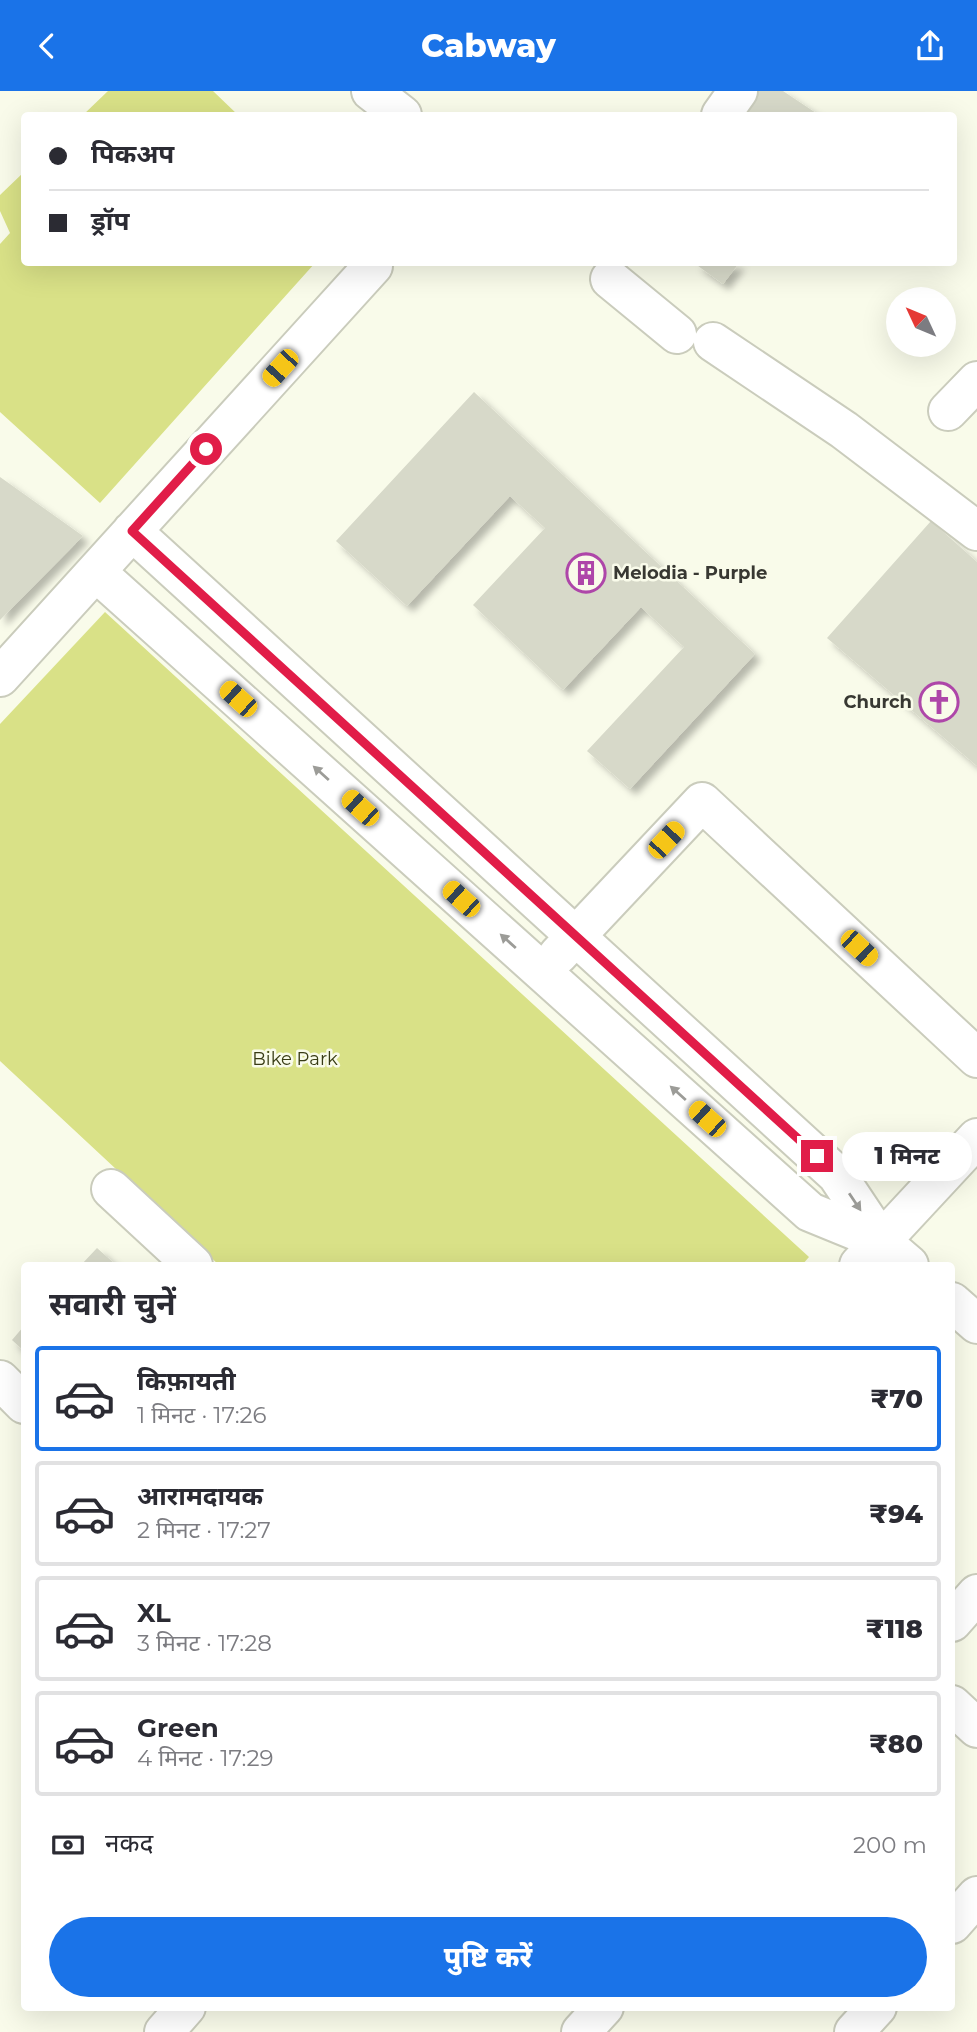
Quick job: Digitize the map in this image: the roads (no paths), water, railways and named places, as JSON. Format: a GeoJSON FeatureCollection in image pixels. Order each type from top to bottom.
{"type":"FeatureCollection","features":[{"type":"Feature","properties":{"kind":"street"},"geometry":{"type":"LineString","coordinates":[[371,91],[398,112]]}},
{"type":"Feature","properties":{"kind":"street"},"geometry":{"type":"LineString","coordinates":[[723,112],[738,91]]}},
{"type":"Feature","properties":{"kind":"street"},"geometry":{"type":"LineString","coordinates":[[0,677],[373,266]]}},
{"type":"Feature","properties":{"kind":"street"},"geometry":{"type":"LineString","coordinates":[[606,268],[695,338],[844,430],[977,531]]}},
{"type":"Feature","properties":{"kind":"street"},"geometry":{"type":"LineString","coordinates":[[948,411],[977,381]]}},
{"type":"Feature","properties":{"kind":"street"},"geometry":{"type":"LineString","coordinates":[[132,531],[837,1175],[883,1257]]}},
{"type":"Feature","properties":{"kind":"street"},"geometry":{"type":"LineString","coordinates":[[96,572],[810,1212],[883,1257]]}},
{"type":"Feature","properties":{"kind":"street"},"geometry":{"type":"LineString","coordinates":[[543,972],[702,802],[977,1058]]}},
{"type":"Feature","properties":{"kind":"street"},"geometry":{"type":"LineString","coordinates":[[883,1257],[977,1138]]}},
{"type":"Feature","properties":{"kind":"street"},"geometry":{"type":"LineString","coordinates":[[111,1189],[190,1262]]}},
{"type":"Feature","properties":{"kind":"street"},"geometry":{"type":"LineString","coordinates":[[955,1305],[977,1324]]}},
{"type":"Feature","properties":{"kind":"street"},"geometry":{"type":"LineString","coordinates":[[0,1380],[21,1401]]}},
{"type":"Feature","properties":{"kind":"street"},"geometry":{"type":"LineString","coordinates":[[955,1619],[977,1594]]}},
{"type":"Feature","properties":{"kind":"street"},"geometry":{"type":"LineString","coordinates":[[955,1708],[977,1728]]}},
{"type":"Feature","properties":{"kind":"street"},"geometry":{"type":"LineString","coordinates":[[955,1921],[977,1896]]}},
{"type":"Feature","properties":{"kind":"street"},"geometry":{"type":"LineString","coordinates":[[164,2032],[182,2011]]}},
{"type":"Feature","properties":{"kind":"street"},"geometry":{"type":"LineString","coordinates":[[581,2032],[600,2011]]}},
{"type":"Feature","properties":{"kind":"street"},"geometry":{"type":"LineString","coordinates":[[854,2032],[873,2011]]}},
{"type":"Feature","properties":{"kind":"place","name":"Melodia - Purple"},"geometry":{"type":"Point","coordinates":[586,573]}},
{"type":"Feature","properties":{"kind":"place","name":"Church"},"geometry":{"type":"Point","coordinates":[939,702]}},
{"type":"Feature","properties":{"kind":"park label","name":"Bike Park"},"geometry":{"type":"Point","coordinates":[295,1059]}}]}
